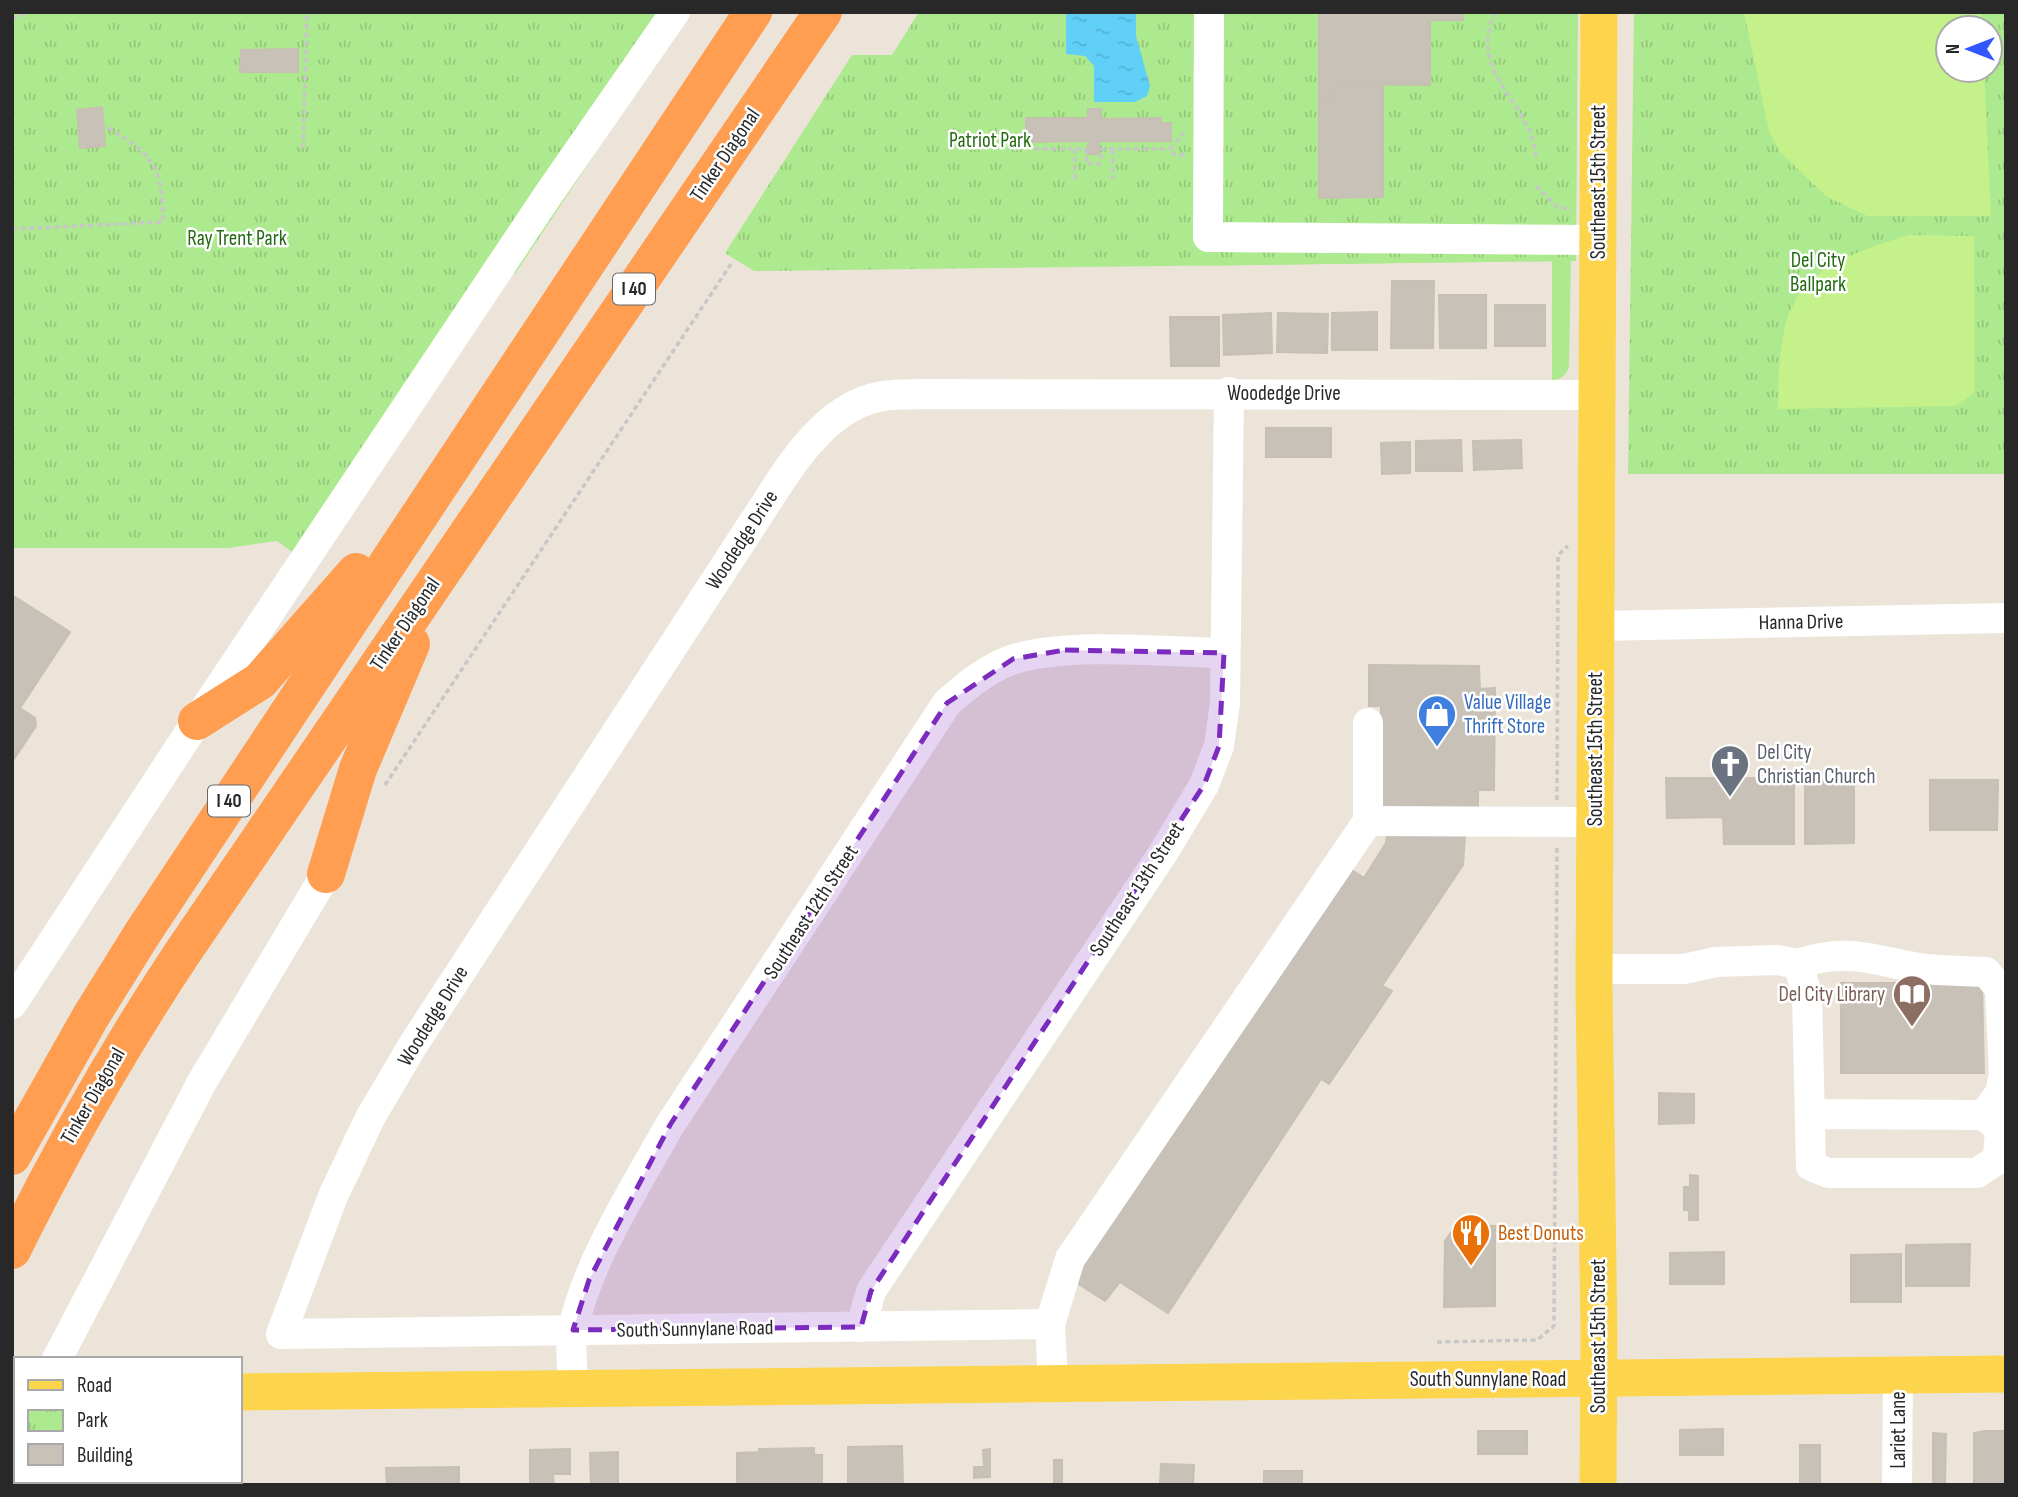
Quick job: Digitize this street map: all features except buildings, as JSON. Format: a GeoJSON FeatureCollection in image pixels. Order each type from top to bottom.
{"type":"FeatureCollection","features":[{"type":"Feature","properties":{"kind":"highway","name":"Tinker Diagonal"},"geometry":{"type":"LineString","coordinates":[[12,1156],[78,1038],[142,933],[753,12]]}},
{"type":"Feature","properties":{"kind":"highway","name":"Tinker Diagonal"},"geometry":{"type":"LineString","coordinates":[[12,1250],[67,1140],[124,1041],[822,12]]}},
{"type":"Feature","properties":{"kind":"highway"},"geometry":{"type":"LineString","coordinates":[[197,721],[267,674],[458,454]]}},
{"type":"Feature","properties":{"kind":"highway"},"geometry":{"type":"LineString","coordinates":[[326,874],[358,769],[445,565]]}},
{"type":"Feature","properties":{"kind":"main road","name":"Southeast 15th Street"},"geometry":{"type":"LineString","coordinates":[[1598,1485],[1594,969],[1599,12]]}},
{"type":"Feature","properties":{"kind":"main road","name":"South Sunnylane Road"},"geometry":{"type":"LineString","coordinates":[[242,1392],[2006,1374]]}},
{"type":"Feature","properties":{"kind":"street"},"geometry":{"type":"LineString","coordinates":[[12,1004],[548,195],[675,12]]}},
{"type":"Feature","properties":{"kind":"street"},"geometry":{"type":"LineString","coordinates":[[1209,12],[1208,237],[1598,240]]}},
{"type":"Feature","properties":{"kind":"street","name":"Woodedge Drive"},"geometry":{"type":"LineString","coordinates":[[281,1334],[333,1196],[370,1118],[413,1045],[808,440],[835,418],[876,397],[1228,393],[1596,395]]}},
{"type":"Feature","properties":{"kind":"street","name":"Southeast 13th Street"},"geometry":{"type":"LineString","coordinates":[[861,1327],[871,1291],[1163,853],[1204,785],[1219,746],[1225,703],[1228,393]]}},
{"type":"Feature","properties":{"kind":"street","name":"Hanna Drive"},"geometry":{"type":"LineString","coordinates":[[1596,626],[2006,618]]}},
{"type":"Feature","properties":{"kind":"street","name":"Southeast 12th Street"},"geometry":{"type":"LineString","coordinates":[[573,1388],[573,1330],[589,1280],[629,1198],[670,1125],[947,703],[974,680],[1013,659],[1065,650],[1224,653]]}},
{"type":"Feature","properties":{"kind":"street"},"geometry":{"type":"LineString","coordinates":[[1054,1382],[1050,1324],[1070,1259],[1368,821],[1368,723]]}},
{"type":"Feature","properties":{"kind":"street"},"geometry":{"type":"LineString","coordinates":[[1368,821],[1595,822]]}},
{"type":"Feature","properties":{"kind":"street"},"geometry":{"type":"LineString","coordinates":[[58,1357],[202,1082],[326,874]]}},
{"type":"Feature","properties":{"kind":"street"},"geometry":{"type":"LineString","coordinates":[[1594,969],[1684,969],[1716,962],[1777,960],[1798,964],[1824,955],[1868,956],[1926,969],[1986,972],[2000,989],[2004,1073],[2000,1093],[1984,1115]]}},
{"type":"Feature","properties":{"kind":"street"},"geometry":{"type":"LineString","coordinates":[[1798,964],[1807,994],[1811,1166],[1828,1173],[1977,1173],[1998,1159],[2000,1129],[1984,1115],[1811,1114]]}},
{"type":"Feature","properties":{"kind":"street","name":"South Sunnylane Road"},"geometry":{"type":"LineString","coordinates":[[281,1334],[1050,1324]]}},
{"type":"Feature","properties":{"kind":"street","name":"Lariet Lane"},"geometry":{"type":"LineString","coordinates":[[1897,1485],[1898,1375]]}},
{"type":"Feature","properties":{"kind":"path"},"geometry":{"type":"LineString","coordinates":[[12,20],[27,12]]}},
{"type":"Feature","properties":{"kind":"path"},"geometry":{"type":"LineString","coordinates":[[303,148],[307,12]]}},
{"type":"Feature","properties":{"kind":"path"},"geometry":{"type":"LineString","coordinates":[[1495,12],[1488,27],[1489,56],[1504,94],[1535,141],[1536,157]]}},
{"type":"Feature","properties":{"kind":"path"},"geometry":{"type":"LineString","coordinates":[[12,229],[163,222],[162,184],[158,173],[136,146],[104,125]]}},
{"type":"Feature","properties":{"kind":"path"},"geometry":{"type":"LineString","coordinates":[[1034,149],[1086,149],[1086,163],[1100,164],[1102,149],[1170,149]]}},
{"type":"Feature","properties":{"kind":"path"},"geometry":{"type":"LineString","coordinates":[[1074,180],[1075,149]]}},
{"type":"Feature","properties":{"kind":"path"},"geometry":{"type":"LineString","coordinates":[[1113,149],[1113,180]]}},
{"type":"Feature","properties":{"kind":"path"},"geometry":{"type":"LineString","coordinates":[[1536,186],[1558,206],[1573,211]]}},
{"type":"Feature","properties":{"kind":"path"},"geometry":{"type":"LineString","coordinates":[[379,793],[733,261]]}},
{"type":"Feature","properties":{"kind":"highlighted area"},"geometry":{"type":"Polygon","coordinates":[[[1065,650],[1224,653],[1219,746],[1204,785],[871,1291],[861,1327],[573,1330],[589,1280],[670,1125],[947,703],[1013,659],[1065,650]]]}},
{"type":"Feature","properties":{"kind":"green space","name":"Ray Trent Park"},"geometry":{"type":"Polygon","coordinates":[[[12,12],[689,12],[515,274],[494,258],[295,554],[277,541],[228,548],[12,548],[12,12]]]}},
{"type":"Feature","properties":{"kind":"green space","name":"Patriot Park"},"geometry":{"type":"Polygon","coordinates":[[[919,12],[1578,12],[1576,261],[754,271],[725,253],[852,55],[892,55],[919,12]]]}},
{"type":"Feature","properties":{"kind":"green space","name":"Del City Ballpark"},"geometry":{"type":"Polygon","coordinates":[[[1634,12],[2006,12],[2006,474],[1628,474],[1634,12]]]}},
{"type":"Feature","properties":{"kind":"green space"},"geometry":{"type":"Polygon","coordinates":[[[1744,12],[1981,12],[1934,14],[1934,84],[1985,84],[1991,216],[1867,216],[1826,196],[1780,152],[1769,131],[1744,12]]]}},
{"type":"Feature","properties":{"kind":"green space"},"geometry":{"type":"Polygon","coordinates":[[[1909,235],[1974,236],[1975,392],[1957,406],[1778,409],[1783,337],[1790,311],[1801,291],[1818,274],[1841,260],[1909,235]]]}},
{"type":"Feature","properties":{"kind":"green space"},"geometry":{"type":"Polygon","coordinates":[[[1571,254],[1569,367],[1563,376],[1552,380],[1552,261],[1188,266],[1571,254]]]}},
{"type":"Feature","properties":{"kind":"water"},"geometry":{"type":"Polygon","coordinates":[[[1066,12],[1136,12],[1136,36],[1150,86],[1147,96],[1135,102],[1094,102],[1094,66],[1085,56],[1066,54],[1066,12]]]}},
{"type":"Feature","properties":{"kind":"place","name":"Value Village Thrift Store"},"geometry":{"type":"Point","coordinates":[1437,748]}},
{"type":"Feature","properties":{"kind":"place","name":"Del City Christian Church"},"geometry":{"type":"Point","coordinates":[1730,798]}},
{"type":"Feature","properties":{"kind":"place","name":"Del City Library"},"geometry":{"type":"Point","coordinates":[1912,1028]}},
{"type":"Feature","properties":{"kind":"place","name":"Best Donuts"},"geometry":{"type":"Point","coordinates":[1471,1267]}}]}
